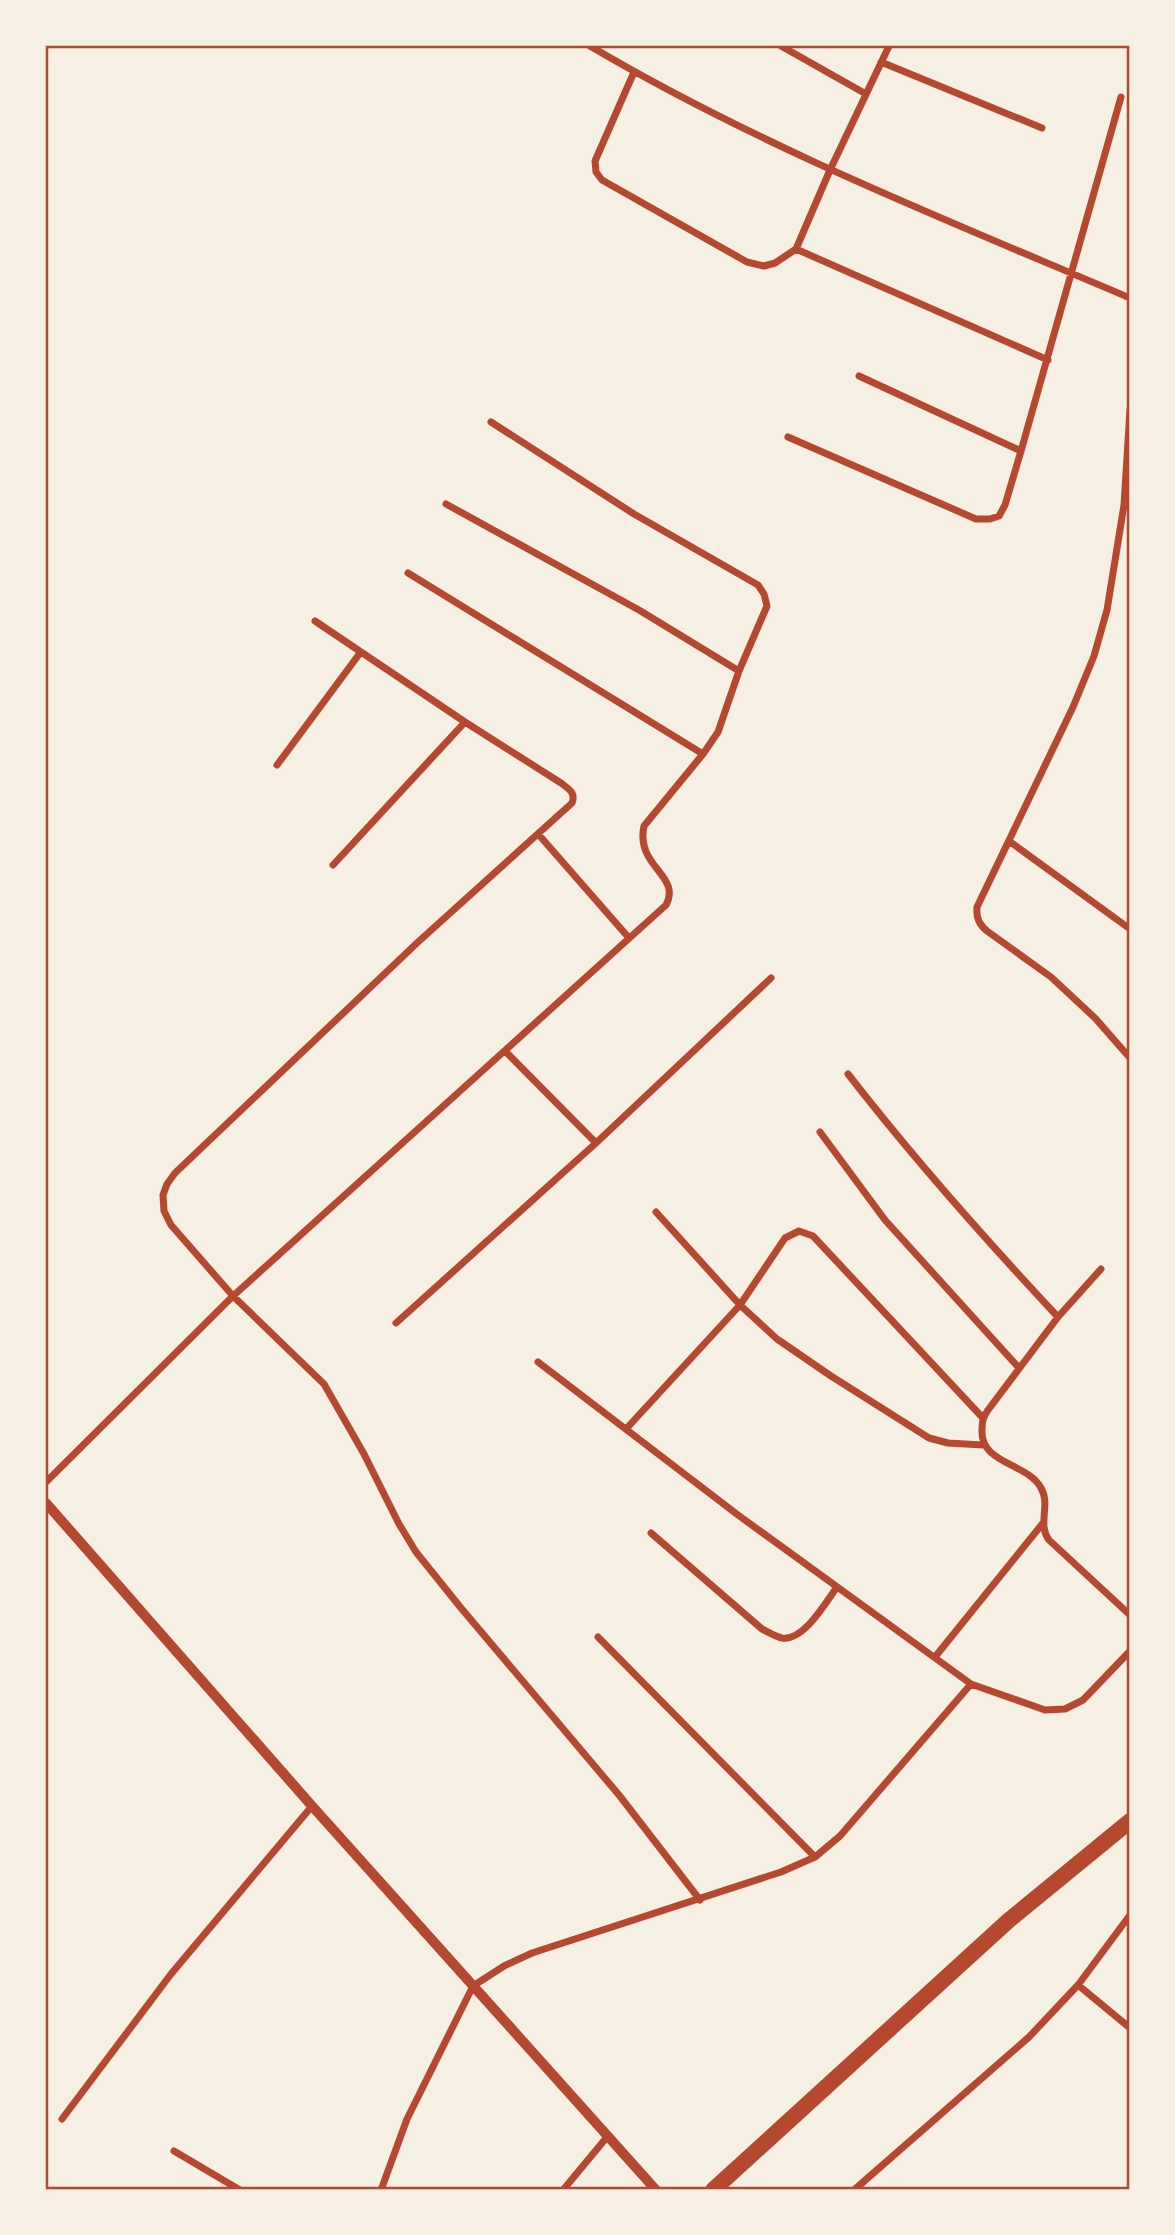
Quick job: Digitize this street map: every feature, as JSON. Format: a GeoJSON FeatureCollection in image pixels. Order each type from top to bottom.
{"type":"FeatureCollection","features":[{"type":"Feature","properties":{"kind":"highway"},"geometry":{"type":"LineString","coordinates":[[713,2189],[1008,1921],[1129,1821]]}},
{"type":"Feature","properties":{"kind":"street"},"geometry":{"type":"LineString","coordinates":[[590,46],[634,72],[830,170],[1129,298]]}},
{"type":"Feature","properties":{"kind":"street"},"geometry":{"type":"LineString","coordinates":[[781,46],[866,94]]}},
{"type":"Feature","properties":{"kind":"street"},"geometry":{"type":"LineString","coordinates":[[634,72],[595,161],[596,172],[602,180],[747,261],[764,266],[775,263],[796,249],[889,46]]}},
{"type":"Feature","properties":{"kind":"street"},"geometry":{"type":"LineString","coordinates":[[881,62],[1042,128]]}},
{"type":"Feature","properties":{"kind":"street"},"geometry":{"type":"LineString","coordinates":[[788,437],[976,519],[999,516],[1005,505],[1048,360],[1121,97]]}},
{"type":"Feature","properties":{"kind":"street"},"geometry":{"type":"LineString","coordinates":[[796,249],[1048,360]]}},
{"type":"Feature","properties":{"kind":"street"},"geometry":{"type":"LineString","coordinates":[[859,376],[1021,451]]}},
{"type":"Feature","properties":{"kind":"street"},"geometry":{"type":"LineString","coordinates":[[1129,410],[1127,506],[1107,610],[1094,656],[1073,707],[977,907],[976,915],[980,924],[1051,977],[1095,1018],[1129,1058]]}},
{"type":"Feature","properties":{"kind":"street"},"geometry":{"type":"LineString","coordinates":[[46,1482],[233,1296],[666,905],[671,892],[670,885],[645,853],[642,837],[644,827],[718,732],[739,671],[767,607],[764,594],[758,585],[634,514],[491,422]]}},
{"type":"Feature","properties":{"kind":"street"},"geometry":{"type":"LineString","coordinates":[[446,504],[639,610],[739,671]]}},
{"type":"Feature","properties":{"kind":"street"},"geometry":{"type":"LineString","coordinates":[[408,573],[703,754]]}},
{"type":"Feature","properties":{"kind":"street"},"geometry":{"type":"LineString","coordinates":[[315,621],[561,783],[573,793],[572,803],[418,942],[313,1044],[207,1141],[167,1184],[163,1195],[164,1211],[171,1225],[233,1296],[324,1384],[416,1552],[619,1795],[700,1900]]}},
{"type":"Feature","properties":{"kind":"street"},"geometry":{"type":"LineString","coordinates":[[277,765],[360,653]]}},
{"type":"Feature","properties":{"kind":"street"},"geometry":{"type":"LineString","coordinates":[[333,865],[465,722]]}},
{"type":"Feature","properties":{"kind":"street"},"geometry":{"type":"LineString","coordinates":[[538,835],[629,938]]}},
{"type":"Feature","properties":{"kind":"street"},"geometry":{"type":"LineString","coordinates":[[1009,841],[1129,929]]}},
{"type":"Feature","properties":{"kind":"street"},"geometry":{"type":"LineString","coordinates":[[397,1323],[596,1143],[771,978]]}},
{"type":"Feature","properties":{"kind":"street"},"geometry":{"type":"LineString","coordinates":[[505,1051],[596,1143]]}},
{"type":"Feature","properties":{"kind":"street"},"geometry":{"type":"LineString","coordinates":[[848,1074],[974,1227],[1058,1317]]}},
{"type":"Feature","properties":{"kind":"street"},"geometry":{"type":"LineString","coordinates":[[820,1132],[885,1220],[1019,1368]]}},
{"type":"Feature","properties":{"kind":"street"},"geometry":{"type":"LineString","coordinates":[[656,1212],[740,1305],[777,1339],[929,1438],[948,1443],[983,1445],[1038,1482],[1044,1491],[1044,1533],[1129,1615]]}},
{"type":"Feature","properties":{"kind":"street"},"geometry":{"type":"LineString","coordinates":[[626,1429],[740,1305],[785,1238],[799,1231],[813,1236],[982,1418]]}},
{"type":"Feature","properties":{"kind":"street"},"geometry":{"type":"LineString","coordinates":[[983,1445],[982,1418],[1058,1317],[1101,1269]]}},
{"type":"Feature","properties":{"kind":"street"},"geometry":{"type":"LineString","coordinates":[[538,1362],[738,1515],[971,1684],[1045,1710],[1065,1709],[1083,1700],[1129,1651]]}},
{"type":"Feature","properties":{"kind":"street"},"geometry":{"type":"LineString","coordinates":[[46,1503],[312,1806],[656,2189]]}},
{"type":"Feature","properties":{"kind":"street"},"geometry":{"type":"LineString","coordinates":[[935,1657],[1043,1523]]}},
{"type":"Feature","properties":{"kind":"street"},"geometry":{"type":"LineString","coordinates":[[651,1533],[762,1629],[781,1638],[791,1637],[807,1628],[837,1587]]}},
{"type":"Feature","properties":{"kind":"street"},"geometry":{"type":"LineString","coordinates":[[597,1637],[815,1857]]}},
{"type":"Feature","properties":{"kind":"street"},"geometry":{"type":"LineString","coordinates":[[381,2189],[407,2119],[473,1986],[504,1966],[532,1953],[700,1900],[781,1872],[815,1857],[840,1836],[971,1684]]}},
{"type":"Feature","properties":{"kind":"street"},"geometry":{"type":"LineString","coordinates":[[62,2119],[171,1974],[312,1806]]}},
{"type":"Feature","properties":{"kind":"street"},"geometry":{"type":"LineString","coordinates":[[854,2189],[1029,2037],[1078,1985],[1129,1915]]}},
{"type":"Feature","properties":{"kind":"street"},"geometry":{"type":"LineString","coordinates":[[1078,1985],[1129,2028]]}},
{"type":"Feature","properties":{"kind":"street"},"geometry":{"type":"LineString","coordinates":[[563,2189],[607,2137]]}},
{"type":"Feature","properties":{"kind":"street"},"geometry":{"type":"LineString","coordinates":[[174,2151],[240,2189]]}}]}
